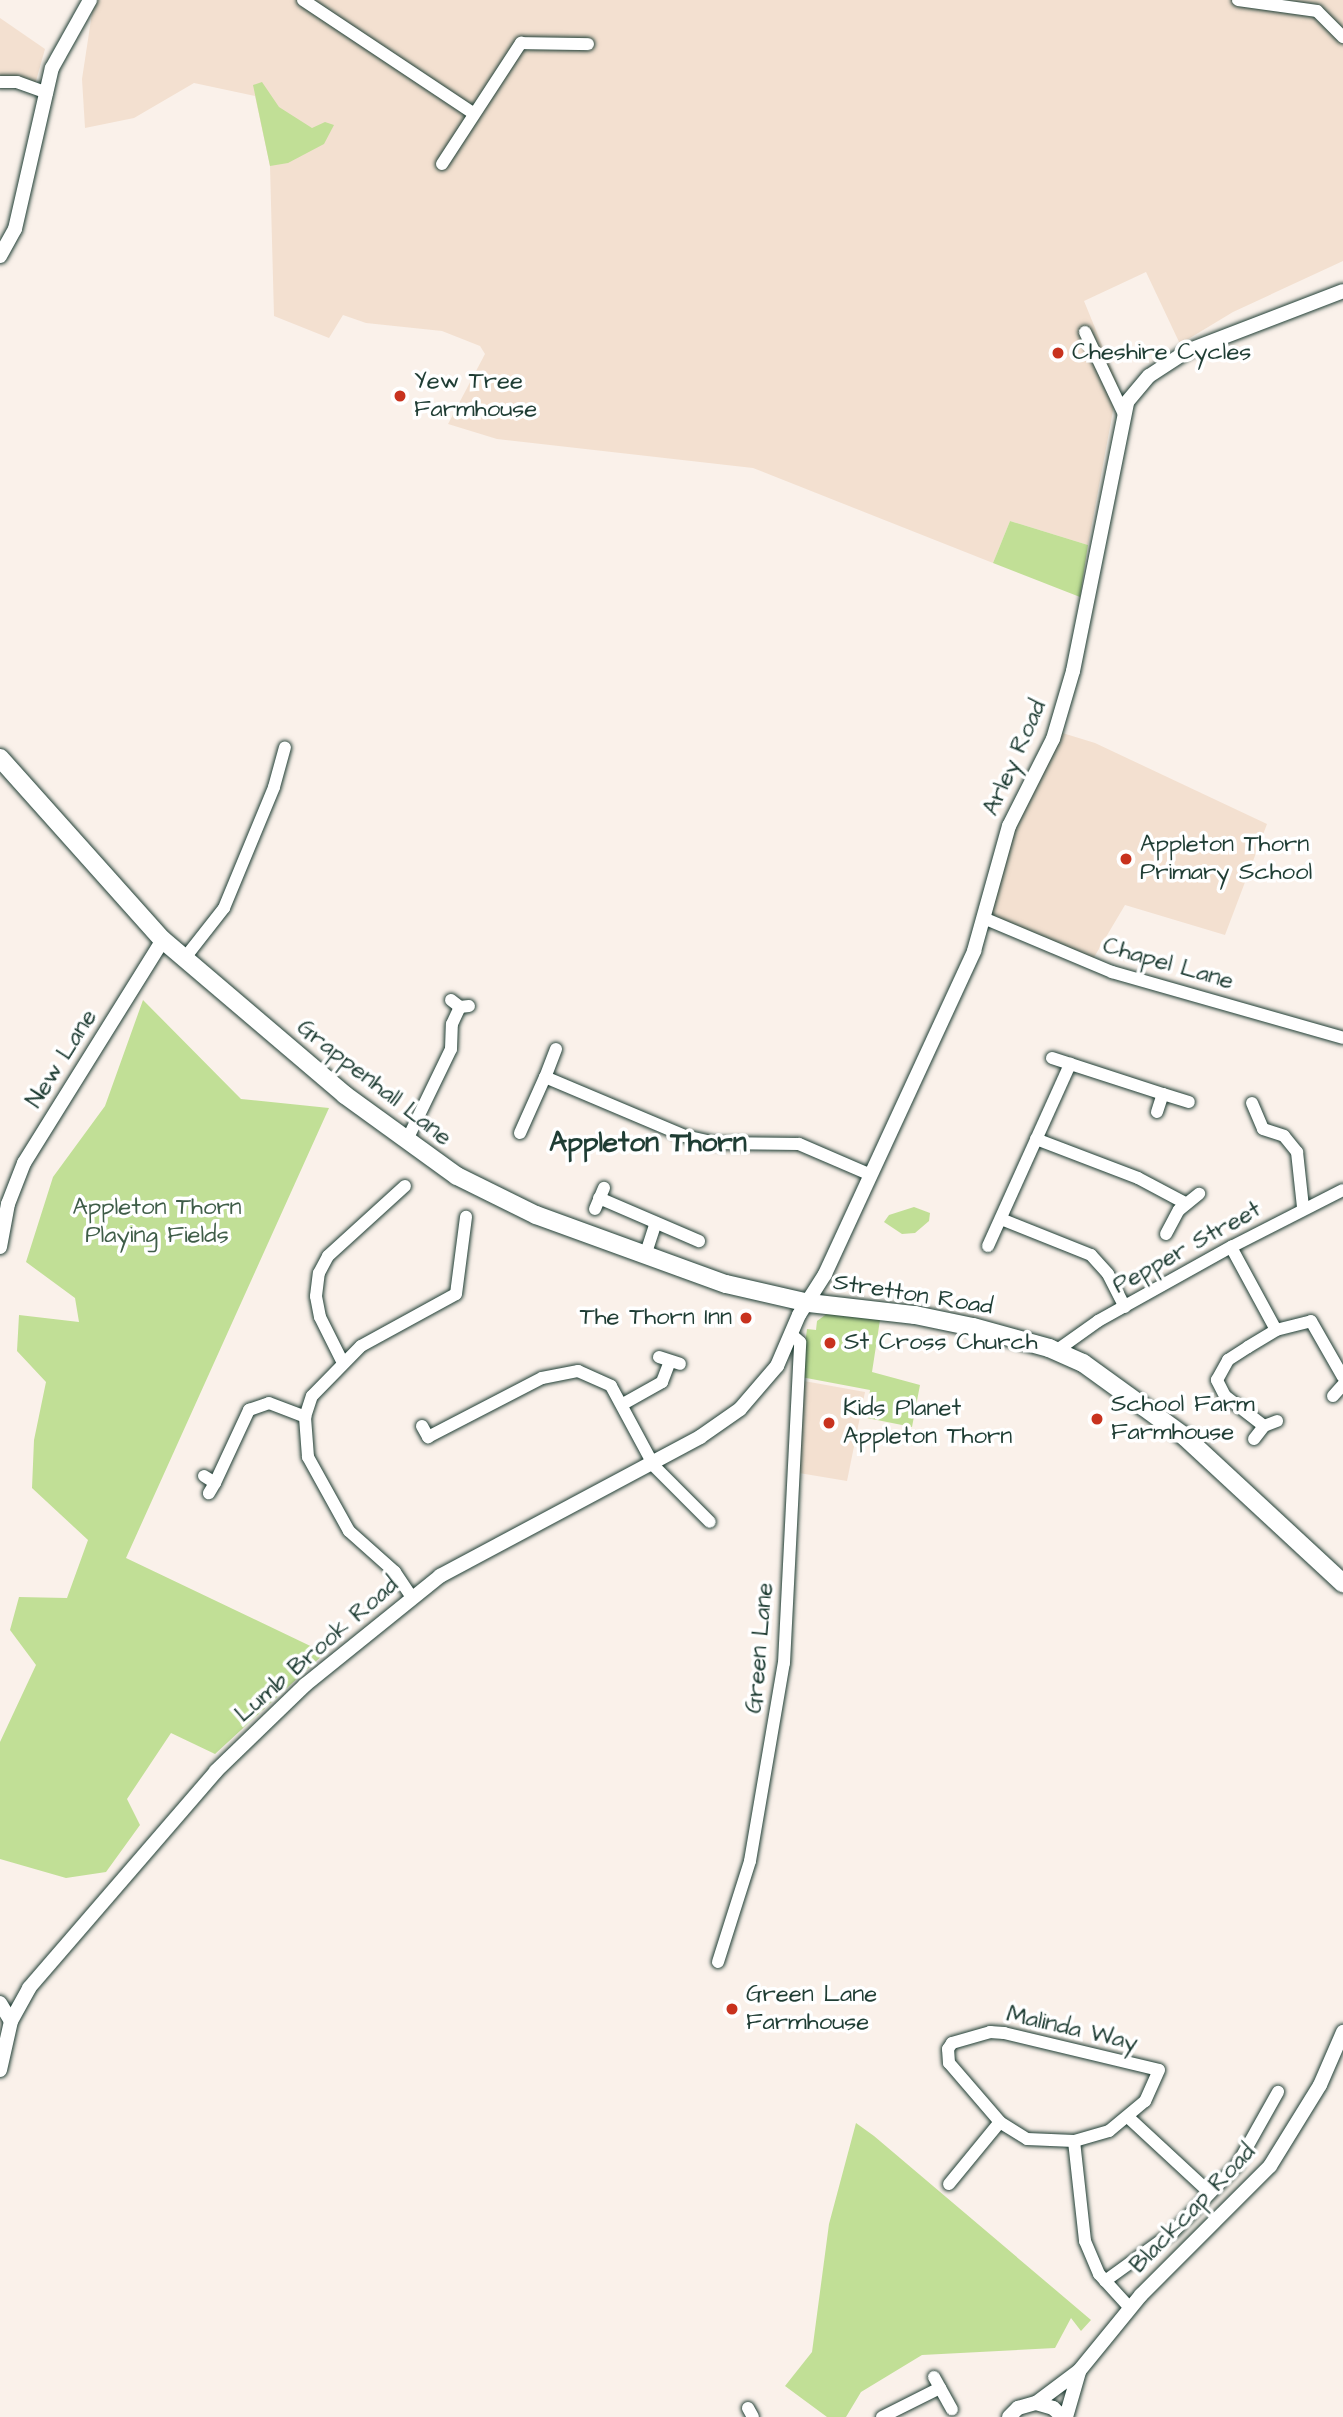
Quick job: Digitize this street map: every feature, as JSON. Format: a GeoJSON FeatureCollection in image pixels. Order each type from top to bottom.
{"type":"FeatureCollection","features":[{"type":"Feature","properties":{"kind":"main road","name":"Grappenhall Lane"},"geometry":{"type":"LineString","coordinates":[[0,758],[163,940],[406,1142],[496,1197],[645,1256],[764,1295],[809,1303]]}},
{"type":"Feature","properties":{"kind":"main road","name":"Stretton Road"},"geometry":{"type":"LineString","coordinates":[[809,1303],[915,1315],[1056,1351],[1083,1363],[1158,1415],[1343,1583]]}},
{"type":"Feature","properties":{"kind":"street"},"geometry":{"type":"LineString","coordinates":[[0,256],[15,229],[52,68],[90,0]]}},
{"type":"Feature","properties":{"kind":"street"},"geometry":{"type":"LineString","coordinates":[[303,0],[473,113]]}},
{"type":"Feature","properties":{"kind":"street"},"geometry":{"type":"LineString","coordinates":[[1238,0],[1317,11],[1343,37]]}},
{"type":"Feature","properties":{"kind":"street"},"geometry":{"type":"LineString","coordinates":[[442,164],[521,43],[588,44]]}},
{"type":"Feature","properties":{"kind":"street"},"geometry":{"type":"LineString","coordinates":[[0,82],[18,82],[47,93]]}},
{"type":"Feature","properties":{"kind":"street","name":"Arley Road"},"geometry":{"type":"LineString","coordinates":[[809,1303],[871,1175],[986,919],[1009,826],[1061,717],[1096,565],[1123,412],[1149,376],[1187,351],[1343,290]]}},
{"type":"Feature","properties":{"kind":"street"},"geometry":{"type":"LineString","coordinates":[[1085,332],[1123,412]]}},
{"type":"Feature","properties":{"kind":"street"},"geometry":{"type":"LineString","coordinates":[[184,959],[225,908],[274,787],[285,747]]}},
{"type":"Feature","properties":{"kind":"street","name":"Chapel Lane"},"geometry":{"type":"LineString","coordinates":[[986,919],[1112,972],[1343,1038]]}},
{"type":"Feature","properties":{"kind":"street","name":"New Lane"},"geometry":{"type":"LineString","coordinates":[[0,1247],[8,1204],[24,1163],[163,940]]}},
{"type":"Feature","properties":{"kind":"street"},"geometry":{"type":"LineString","coordinates":[[406,1142],[425,1110],[438,1068],[451,1049],[452,1024],[460,1004]]}},
{"type":"Feature","properties":{"kind":"street"},"geometry":{"type":"LineString","coordinates":[[520,1133],[556,1049]]}},
{"type":"Feature","properties":{"kind":"street"},"geometry":{"type":"LineString","coordinates":[[1052,1058],[1189,1102]]}},
{"type":"Feature","properties":{"kind":"street"},"geometry":{"type":"LineString","coordinates":[[988,1246],[1070,1064]]}},
{"type":"Feature","properties":{"kind":"street"},"geometry":{"type":"LineString","coordinates":[[545,1077],[685,1136],[716,1143],[799,1144],[871,1175]]}},
{"type":"Feature","properties":{"kind":"street"},"geometry":{"type":"LineString","coordinates":[[1157,1112],[1163,1094]]}},
{"type":"Feature","properties":{"kind":"street"},"geometry":{"type":"LineString","coordinates":[[1252,1103],[1264,1129],[1284,1136],[1297,1152],[1303,1207]]}},
{"type":"Feature","properties":{"kind":"street"},"geometry":{"type":"LineString","coordinates":[[1036,1139],[1138,1178],[1185,1203]]}},
{"type":"Feature","properties":{"kind":"street"},"geometry":{"type":"LineString","coordinates":[[342,1363],[320,1317],[316,1296],[319,1273],[328,1256],[407,1185]]}},
{"type":"Feature","properties":{"kind":"street","name":"Pepper Street"},"geometry":{"type":"LineString","coordinates":[[1056,1351],[1125,1307],[1231,1247],[1303,1207],[1343,1190]]}},
{"type":"Feature","properties":{"kind":"street"},"geometry":{"type":"LineString","coordinates":[[1166,1234],[1185,1203],[1199,1194]]}},
{"type":"Feature","properties":{"kind":"street"},"geometry":{"type":"LineString","coordinates":[[599,1198],[699,1241]]}},
{"type":"Feature","properties":{"kind":"street"},"geometry":{"type":"LineString","coordinates":[[411,1596],[395,1572],[349,1531],[309,1457],[304,1417],[312,1396],[342,1363],[388,1328],[456,1294],[466,1217]]}},
{"type":"Feature","properties":{"kind":"street"},"geometry":{"type":"LineString","coordinates":[[1001,1219],[1091,1255],[1108,1274],[1125,1307]]}},
{"type":"Feature","properties":{"kind":"street"},"geometry":{"type":"LineString","coordinates":[[645,1256],[656,1223]]}},
{"type":"Feature","properties":{"kind":"street"},"geometry":{"type":"LineString","coordinates":[[1231,1247],[1276,1330]]}},
{"type":"Feature","properties":{"kind":"street","name":"Lumb Brook Road"},"geometry":{"type":"LineString","coordinates":[[0,2070],[11,2021],[29,1988],[216,1771],[329,1663],[411,1596],[520,1530],[652,1463],[740,1409],[777,1366],[799,1315],[809,1303]]}},
{"type":"Feature","properties":{"kind":"street"},"geometry":{"type":"LineString","coordinates":[[1264,1426],[1225,1396],[1217,1380],[1228,1360],[1276,1330],[1311,1321],[1343,1377]]}},
{"type":"Feature","properties":{"kind":"street","name":"Green Lane"},"geometry":{"type":"LineString","coordinates":[[718,1962],[750,1861],[785,1663],[800,1342],[792,1335]]}},
{"type":"Feature","properties":{"kind":"street"},"geometry":{"type":"LineString","coordinates":[[623,1404],[662,1382],[670,1361]]}},
{"type":"Feature","properties":{"kind":"street"},"geometry":{"type":"LineString","coordinates":[[422,1426],[428,1437],[559,1372],[596,1377],[611,1387],[623,1404],[652,1463],[710,1522]]}},
{"type":"Feature","properties":{"kind":"street"},"geometry":{"type":"LineString","coordinates":[[1332,1396],[1343,1385]]}},
{"type":"Feature","properties":{"kind":"street"},"geometry":{"type":"LineString","coordinates":[[209,1484],[249,1410],[269,1403],[304,1417]]}},
{"type":"Feature","properties":{"kind":"street"},"geometry":{"type":"LineString","coordinates":[[1254,1439],[1264,1426],[1277,1421]]}},
{"type":"Feature","properties":{"kind":"street"},"geometry":{"type":"LineString","coordinates":[[0,2003],[11,2021]]}},
{"type":"Feature","properties":{"kind":"street","name":"Malinda Way"},"geometry":{"type":"LineString","coordinates":[[1000,2122],[949,2063],[948,2049],[952,2043],[990,2032],[1004,2033],[1158,2070],[1144,2101],[1129,2118]]}},
{"type":"Feature","properties":{"kind":"street","name":"Blackcap Road"},"geometry":{"type":"LineString","coordinates":[[1009,2417],[1018,2408],[1036,2403],[1079,2371],[1130,2308],[1270,2166],[1320,2085],[1343,2032]]}},
{"type":"Feature","properties":{"kind":"street"},"geometry":{"type":"LineString","coordinates":[[1105,2281],[1159,2244],[1237,2165],[1278,2092]]}},
{"type":"Feature","properties":{"kind":"street"},"geometry":{"type":"LineString","coordinates":[[949,2184],[1000,2122],[1027,2139],[1074,2141],[1109,2131],[1129,2118],[1210,2193]]}},
{"type":"Feature","properties":{"kind":"street"},"geometry":{"type":"LineString","coordinates":[[1074,2141],[1082,2230],[1105,2281],[1130,2308]]}},
{"type":"Feature","properties":{"kind":"street","name":"Blackcap Road"},"geometry":{"type":"LineString","coordinates":[[1065,2417],[1079,2371]]}},
{"type":"Feature","properties":{"kind":"street"},"geometry":{"type":"LineString","coordinates":[[882,2417],[937,2382],[953,2409]]}},
{"type":"Feature","properties":{"kind":"street"},"geometry":{"type":"LineString","coordinates":[[1036,2403],[1053,2408],[1065,2417]]}},
{"type":"Feature","properties":{"kind":"shaded area"},"geometry":{"type":"Polygon","coordinates":[[[94,0],[1343,0],[1343,261],[1233,312],[1180,344],[1146,272],[1084,301],[1118,384],[1088,545],[1010,521],[993,563],[753,468],[497,439],[448,424],[485,354],[480,346],[442,331],[366,323],[343,315],[329,338],[274,316],[270,166],[255,96],[194,83],[134,118],[85,128],[82,79],[94,0]]]}},
{"type":"Feature","properties":{"kind":"shaded area"},"geometry":{"type":"Polygon","coordinates":[[[0,18],[45,49],[34,88],[0,84],[0,18]]]}},
{"type":"Feature","properties":{"kind":"shaded area","name":"Appleton Thorn Primary School"},"geometry":{"type":"Polygon","coordinates":[[[1056,731],[1095,743],[1267,824],[1225,935],[1125,905],[1090,964],[986,919],[1003,844],[1056,731]]]}},
{"type":"Feature","properties":{"kind":"shaded area","name":"Kids Planet Appleton Thorn"},"geometry":{"type":"Polygon","coordinates":[[[804,1381],[865,1392],[847,1481],[799,1473],[804,1381]]]}},
{"type":"Feature","properties":{"kind":"green space"},"geometry":{"type":"Polygon","coordinates":[[[262,82],[279,107],[312,128],[325,122],[334,125],[324,144],[288,163],[270,166],[253,85],[262,82]]]}},
{"type":"Feature","properties":{"kind":"green space"},"geometry":{"type":"Polygon","coordinates":[[[1010,521],[1088,545],[1080,597],[993,563],[1010,521]]]}},
{"type":"Feature","properties":{"kind":"green space","name":"Appleton Thorn Playing Fields"},"geometry":{"type":"Polygon","coordinates":[[[143,1000],[241,1099],[329,1108],[126,1558],[325,1653],[215,1754],[171,1733],[127,1799],[140,1825],[106,1872],[66,1878],[0,1859],[0,1742],[36,1665],[10,1630],[19,1597],[67,1598],[88,1540],[32,1488],[34,1440],[46,1382],[17,1351],[19,1315],[79,1322],[75,1298],[26,1262],[53,1177],[105,1106],[143,1000]]]}},
{"type":"Feature","properties":{"kind":"green space"},"geometry":{"type":"Polygon","coordinates":[[[914,1207],[930,1213],[929,1221],[915,1233],[902,1234],[884,1222],[889,1215],[914,1207]]]}},
{"type":"Feature","properties":{"kind":"green space"},"geometry":{"type":"Polygon","coordinates":[[[828,1313],[880,1320],[872,1372],[920,1385],[912,1427],[867,1418],[870,1390],[801,1377],[807,1329],[816,1330],[817,1321],[828,1313]]]}},
{"type":"Feature","properties":{"kind":"green space"},"geometry":{"type":"Polygon","coordinates":[[[856,2123],[1091,2320],[1081,2331],[1071,2318],[1055,2348],[922,2355],[861,2392],[846,2417],[827,2417],[785,2386],[812,2352],[829,2224],[856,2123]]]}},
{"type":"Feature","properties":{"kind":"place","name":"Cheshire Cycles"},"geometry":{"type":"Point","coordinates":[1058,353]}},
{"type":"Feature","properties":{"kind":"place","name":"Yew Tree Farmhouse"},"geometry":{"type":"Point","coordinates":[400,396]}},
{"type":"Feature","properties":{"kind":"place","name":"Appleton Thorn Primary School"},"geometry":{"type":"Point","coordinates":[1126,859]}},
{"type":"Feature","properties":{"kind":"place","name":"The Thorn Inn"},"geometry":{"type":"Point","coordinates":[746,1318]}},
{"type":"Feature","properties":{"kind":"place","name":"St Cross Church"},"geometry":{"type":"Point","coordinates":[830,1343]}},
{"type":"Feature","properties":{"kind":"place","name":"School Farm Farmhouse"},"geometry":{"type":"Point","coordinates":[1097,1419]}},
{"type":"Feature","properties":{"kind":"place","name":"Kids Planet Appleton Thorn"},"geometry":{"type":"Point","coordinates":[829,1423]}},
{"type":"Feature","properties":{"kind":"place","name":"Green Lane Farmhouse"},"geometry":{"type":"Point","coordinates":[732,2009]}},
{"type":"Feature","properties":{"kind":"district","name":"Appleton Thorn"},"geometry":{"type":"Point","coordinates":[648,1143]}}]}
